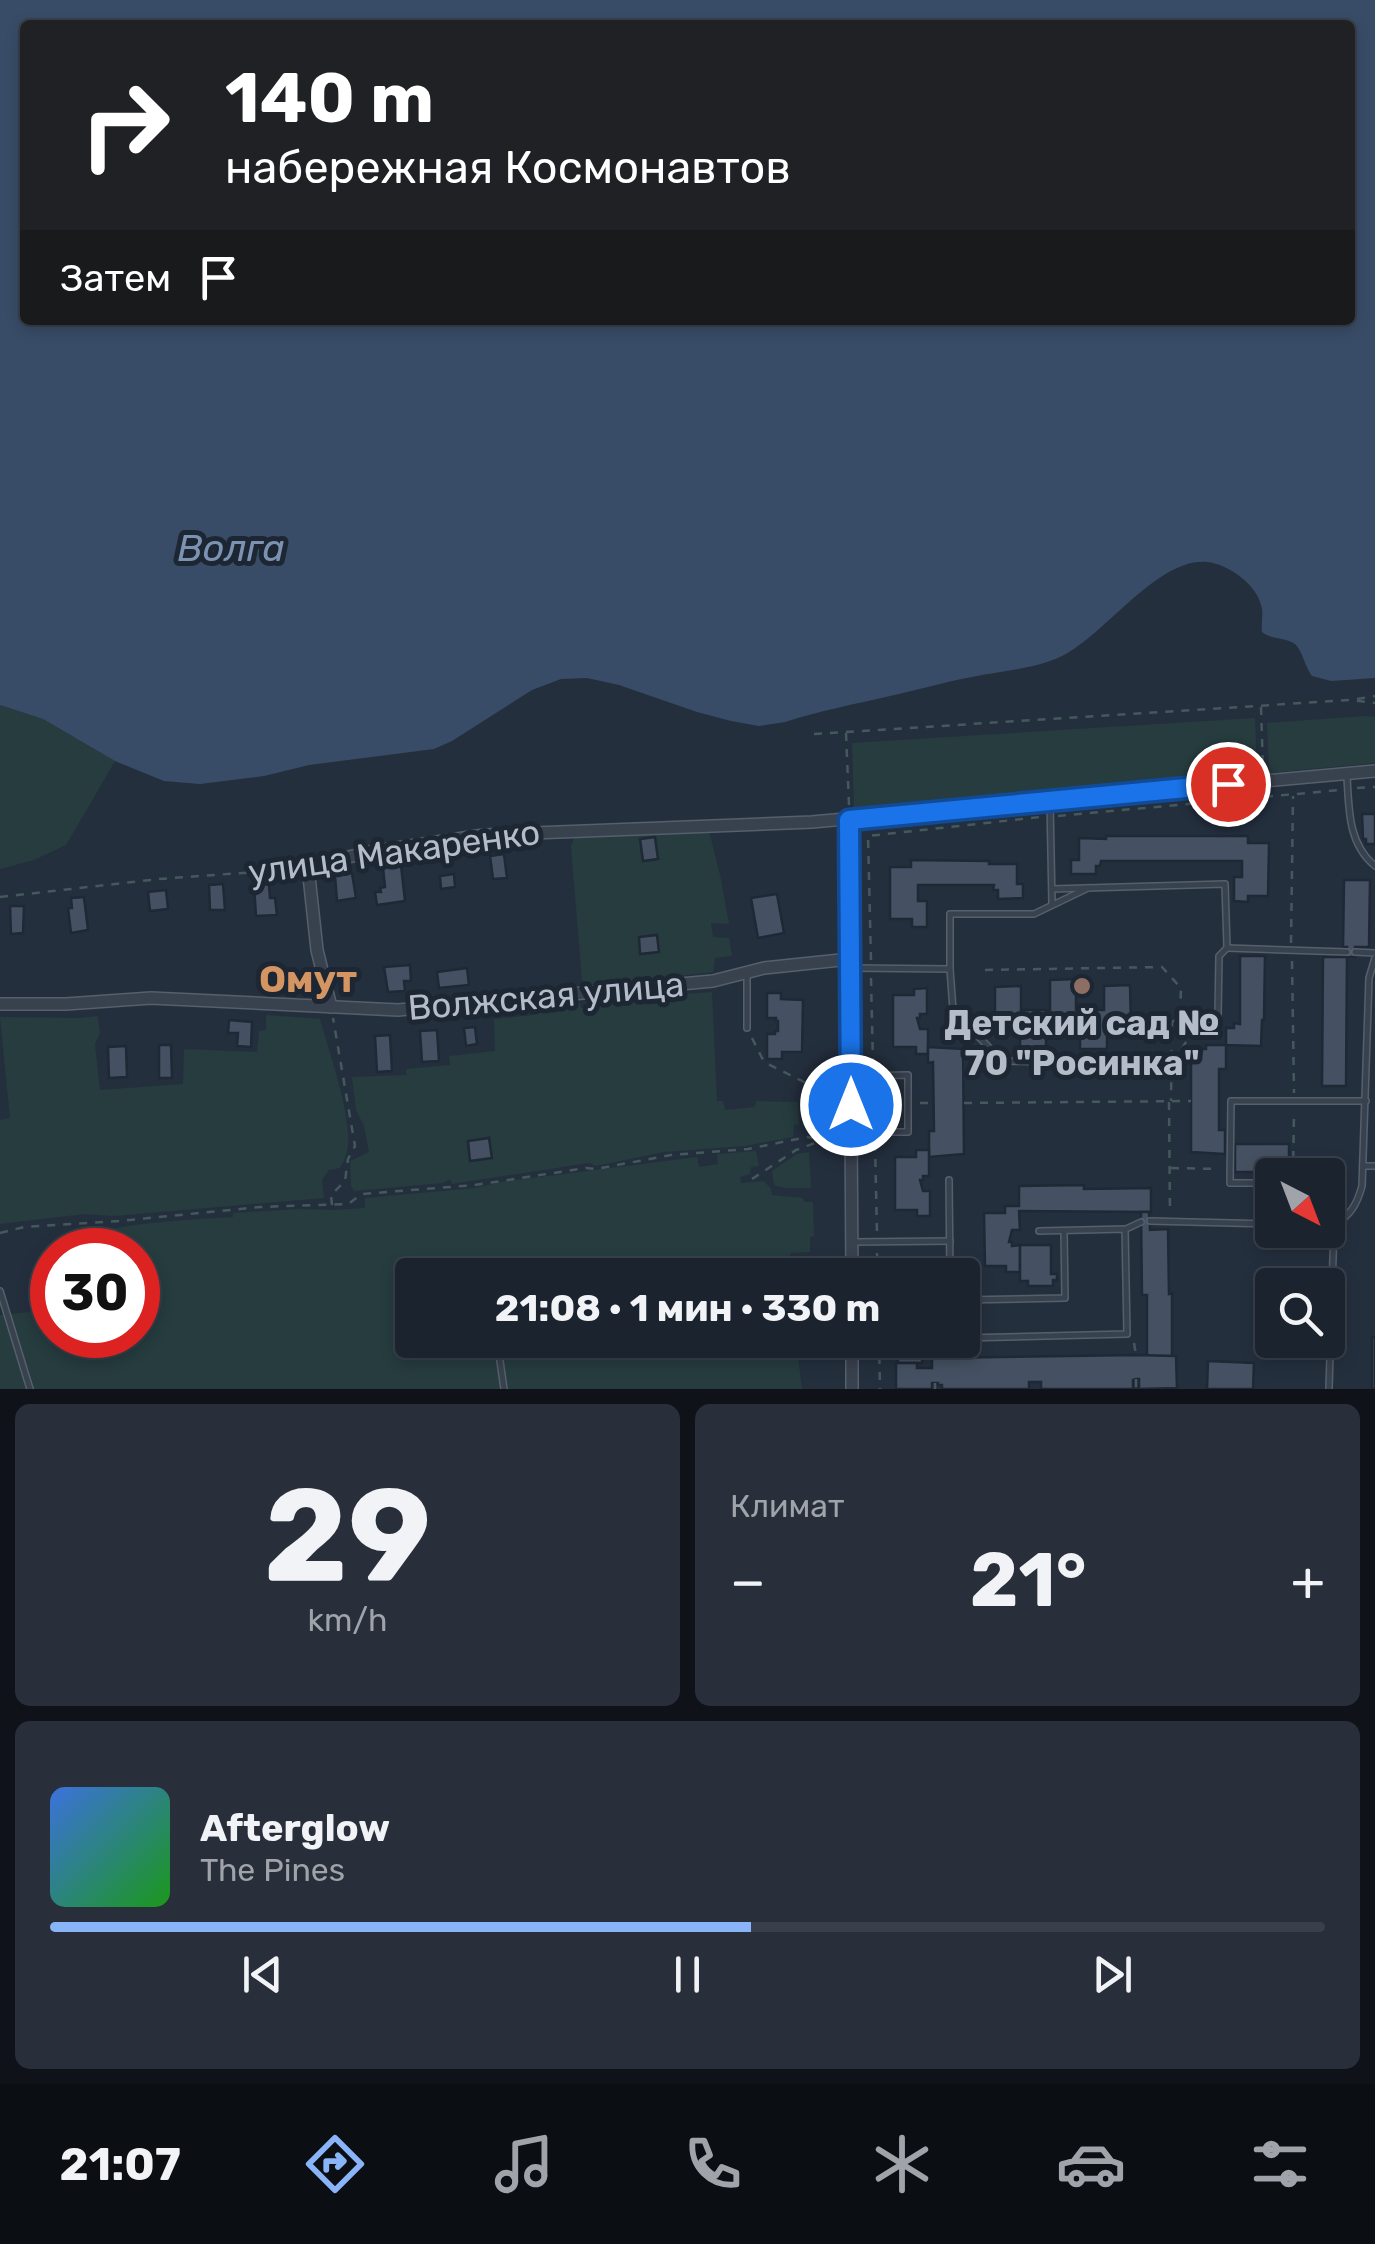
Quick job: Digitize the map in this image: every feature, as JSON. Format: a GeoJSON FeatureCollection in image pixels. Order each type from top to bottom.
{"type":"FeatureCollection","features":[{"type":"Feature","properties":{"kind":"street","name":"улица Макаренко"},"geometry":{"type":"LineString","coordinates":[[308,867],[387,849],[484,835],[849,820],[1375,771]]}},
{"type":"Feature","properties":{"kind":"street"},"geometry":{"type":"LineString","coordinates":[[849,820],[851,1258]]}},
{"type":"Feature","properties":{"kind":"street"},"geometry":{"type":"LineString","coordinates":[[308,867],[317,950],[331,1006]]}},
{"type":"Feature","properties":{"kind":"street","name":"Волжская улица"},"geometry":{"type":"LineString","coordinates":[[0,1004],[151,998],[398,1010],[713,981],[764,968],[850,964]]}},
{"type":"Feature","properties":{"kind":"street"},"geometry":{"type":"LineString","coordinates":[[852,1358],[852,1389]]}},
{"type":"Feature","properties":{"kind":"lane"},"geometry":{"type":"LineString","coordinates":[[1347,774],[1356,846],[1375,866]]}},
{"type":"Feature","properties":{"kind":"lane"},"geometry":{"type":"LineString","coordinates":[[1050,802],[1052,905]]}},
{"type":"Feature","properties":{"kind":"lane"},"geometry":{"type":"LineString","coordinates":[[1052,889],[1225,884],[1226,948],[1219,956],[1218,1015]]}},
{"type":"Feature","properties":{"kind":"lane"},"geometry":{"type":"LineString","coordinates":[[1053,1062],[1002,1061],[954,1010],[950,914],[1034,914],[1088,888]]}},
{"type":"Feature","properties":{"kind":"lane"},"geometry":{"type":"LineString","coordinates":[[1226,948],[1347,952]]}},
{"type":"Feature","properties":{"kind":"lane"},"geometry":{"type":"LineString","coordinates":[[1345,1218],[1357,1204],[1362,1186],[1368,978],[1375,956],[1356,952]]}},
{"type":"Feature","properties":{"kind":"lane"},"geometry":{"type":"LineString","coordinates":[[850,964],[950,969]]}},
{"type":"Feature","properties":{"kind":"lane"},"geometry":{"type":"LineString","coordinates":[[747,972],[747,1028]]}},
{"type":"Feature","properties":{"kind":"lane"},"geometry":{"type":"LineString","coordinates":[[851,1076],[908,1075],[908,1132],[851,1132]]}},
{"type":"Feature","properties":{"kind":"lane"},"geometry":{"type":"LineString","coordinates":[[1255,1183],[1230,1183],[1231,1101],[1366,1101]]}},
{"type":"Feature","properties":{"kind":"lane"},"geometry":{"type":"LineString","coordinates":[[1363,1166],[1375,1166]]}},
{"type":"Feature","properties":{"kind":"lane"},"geometry":{"type":"LineString","coordinates":[[950,1180],[950,1258]]}},
{"type":"Feature","properties":{"kind":"lane"},"geometry":{"type":"LineString","coordinates":[[1038,1231],[1125,1229],[1141,1222]]}},
{"type":"Feature","properties":{"kind":"lane"},"geometry":{"type":"LineString","coordinates":[[1150,1222],[1255,1224]]}},
{"type":"Feature","properties":{"kind":"lane"},"geometry":{"type":"LineString","coordinates":[[980,1338],[1127,1334],[1125,1229]]}},
{"type":"Feature","properties":{"kind":"lane"},"geometry":{"type":"LineString","coordinates":[[980,1300],[1066,1298],[1064,1231]]}},
{"type":"Feature","properties":{"kind":"lane"},"geometry":{"type":"LineString","coordinates":[[851,1242],[950,1240]]}},
{"type":"Feature","properties":{"kind":"lane"},"geometry":{"type":"LineString","coordinates":[[1330,1389],[1331,1248]]}},
{"type":"Feature","properties":{"kind":"lane"},"geometry":{"type":"LineString","coordinates":[[0,1291],[30,1389]]}},
{"type":"Feature","properties":{"kind":"lane"},"geometry":{"type":"LineString","coordinates":[[500,1358],[504,1389]]}},
{"type":"Feature","properties":{"kind":"path"},"geometry":{"type":"LineString","coordinates":[[814,734],[1375,696]]}},
{"type":"Feature","properties":{"kind":"path"},"geometry":{"type":"LineString","coordinates":[[1350,700],[1375,702]]}},
{"type":"Feature","properties":{"kind":"path"},"geometry":{"type":"LineString","coordinates":[[1261,706],[1263,763]]}},
{"type":"Feature","properties":{"kind":"path"},"geometry":{"type":"LineString","coordinates":[[846,732],[849,820]]}},
{"type":"Feature","properties":{"kind":"path"},"geometry":{"type":"LineString","coordinates":[[1293,794],[1294,1158]]}},
{"type":"Feature","properties":{"kind":"path","name":"улица Макаренко"},"geometry":{"type":"LineString","coordinates":[[0,897],[308,867]]}},
{"type":"Feature","properties":{"kind":"path"},"geometry":{"type":"LineString","coordinates":[[984,970],[1162,967],[1181,988],[1180,1017],[1172,1022],[1170,1222]]}},
{"type":"Feature","properties":{"kind":"path"},"geometry":{"type":"LineString","coordinates":[[331,1006],[355,1146],[344,1182],[331,1194],[332,1206]]}},
{"type":"Feature","properties":{"kind":"path"},"geometry":{"type":"LineString","coordinates":[[1172,1063],[1188,1038],[1218,1015]]}},
{"type":"Feature","properties":{"kind":"path"},"geometry":{"type":"LineString","coordinates":[[747,1028],[768,1064],[851,1105]]}},
{"type":"Feature","properties":{"kind":"path"},"geometry":{"type":"LineString","coordinates":[[964,1102],[1191,1100]]}},
{"type":"Feature","properties":{"kind":"path"},"geometry":{"type":"LineString","coordinates":[[908,1103],[934,1103]]}},
{"type":"Feature","properties":{"kind":"path"},"geometry":{"type":"LineString","coordinates":[[752,1179],[796,1150],[851,1132]]}},
{"type":"Feature","properties":{"kind":"path"},"geometry":{"type":"LineString","coordinates":[[0,1233],[24,1227],[260,1207],[332,1206],[348,1204],[362,1194],[474,1185],[807,1137],[824,1140]]}},
{"type":"Feature","properties":{"kind":"path"},"geometry":{"type":"LineString","coordinates":[[1170,1168],[1230,1169]]}},
{"type":"Feature","properties":{"kind":"path"},"geometry":{"type":"LineString","coordinates":[[1127,1334],[1136,1346],[1136,1355]]}},
{"type":"Feature","properties":{"kind":"path"},"geometry":{"type":"LineString","coordinates":[[879,1358],[880,1389]]}},
{"type":"Feature","properties":{"kind":"path"},"geometry":{"type":"LineString","coordinates":[[1136,1380],[1136,1389]]}},
{"type":"Feature","properties":{"kind":"green space"},"geometry":{"type":"Polygon","coordinates":[[[0,705],[43,719],[115,761],[66,845],[34,860],[0,869],[0,705]]]}},
{"type":"Feature","properties":{"kind":"green space"},"geometry":{"type":"Polygon","coordinates":[[[1375,717],[1375,763],[1269,773],[1267,723],[1375,717]]]}},
{"type":"Feature","properties":{"kind":"green space"},"geometry":{"type":"Polygon","coordinates":[[[1255,718],[1257,774],[854,812],[852,743],[1255,718]]]}},
{"type":"Feature","properties":{"kind":"green space"},"geometry":{"type":"Polygon","coordinates":[[[709,831],[729,924],[711,923],[713,937],[729,938],[732,956],[715,958],[713,972],[595,985],[582,981],[571,846],[574,838],[709,831]]]}},
{"type":"Feature","properties":{"kind":"green space"},"geometry":{"type":"Polygon","coordinates":[[[712,992],[717,1101],[723,1101],[725,1110],[755,1107],[756,1101],[798,1102],[799,1124],[794,1125],[793,1137],[452,1184],[450,1179],[443,1183],[354,1191],[351,1186],[350,1161],[369,1152],[356,1110],[352,1077],[406,1075],[406,1069],[450,1065],[449,1056],[495,1051],[494,1019],[533,1015],[534,1008],[580,1003],[581,1008],[712,992]]]}},
{"type":"Feature","properties":{"kind":"green space"},"geometry":{"type":"Polygon","coordinates":[[[266,1015],[320,1019],[348,1133],[348,1149],[340,1168],[329,1170],[322,1180],[324,1198],[114,1216],[84,1214],[0,1224],[0,1120],[10,1118],[0,1017],[98,1016],[100,1033],[95,1044],[100,1090],[183,1084],[184,1049],[257,1052],[259,1031],[266,1030],[266,1015]]]}},
{"type":"Feature","properties":{"kind":"green space"},"geometry":{"type":"Polygon","coordinates":[[[756,1151],[759,1166],[751,1167],[750,1174],[740,1177],[741,1183],[764,1181],[772,1195],[813,1202],[814,1236],[810,1237],[810,1252],[790,1253],[790,1258],[395,1258],[395,1358],[798,1358],[802,1389],[0,1389],[0,1315],[30,1312],[30,1358],[160,1358],[160,1228],[119,1228],[233,1217],[233,1213],[365,1208],[365,1198],[474,1188],[697,1157],[699,1167],[718,1164],[717,1154],[756,1151]]]}},
{"type":"Feature","properties":{"kind":"green space"},"geometry":{"type":"Polygon","coordinates":[[[809,1152],[811,1188],[774,1185],[772,1171],[797,1154],[809,1152]]]}},
{"type":"Feature","properties":{"kind":"water","name":"Волга"},"geometry":{"type":"Polygon","coordinates":[[[0,0],[1375,0],[1375,678],[1331,681],[1312,676],[1295,644],[1262,632],[1260,600],[1249,585],[1224,567],[1207,562],[1188,564],[1151,584],[1079,646],[1052,660],[759,726],[697,712],[619,685],[587,678],[561,679],[532,690],[434,749],[200,784],[164,781],[115,761],[43,719],[0,705],[0,0]]]}},
{"type":"Feature","properties":{"kind":"building"},"geometry":{"type":"Polygon","coordinates":[[[1362,814],[1375,814],[1375,844],[1366,844],[1363,839],[1362,814]]]}},
{"type":"Feature","properties":{"kind":"building"},"geometry":{"type":"Polygon","coordinates":[[[1248,836],[1248,843],[1269,843],[1268,896],[1248,896],[1248,902],[1234,901],[1234,877],[1242,877],[1242,861],[1101,861],[1096,874],[1071,874],[1071,860],[1079,860],[1079,838],[1248,836]]]}},
{"type":"Feature","properties":{"kind":"building"},"geometry":{"type":"Polygon","coordinates":[[[655,837],[658,859],[643,861],[640,839],[655,837]]]}},
{"type":"Feature","properties":{"kind":"building"},"geometry":{"type":"Polygon","coordinates":[[[504,854],[507,878],[493,879],[490,856],[504,854]]]}},
{"type":"Feature","properties":{"kind":"building"},"geometry":{"type":"Polygon","coordinates":[[[911,860],[1017,864],[1017,884],[1023,884],[1023,898],[998,899],[994,885],[918,885],[918,901],[927,901],[927,927],[912,927],[912,919],[890,919],[890,867],[911,867],[911,860]]]}},
{"type":"Feature","properties":{"kind":"building"},"geometry":{"type":"Polygon","coordinates":[[[401,865],[405,901],[377,905],[375,892],[385,887],[383,868],[401,865]]]}},
{"type":"Feature","properties":{"kind":"building"},"geometry":{"type":"Polygon","coordinates":[[[352,873],[356,898],[337,901],[335,876],[352,873]]]}},
{"type":"Feature","properties":{"kind":"building"},"geometry":{"type":"Polygon","coordinates":[[[454,874],[455,887],[441,889],[440,876],[454,874]]]}},
{"type":"Feature","properties":{"kind":"building"},"geometry":{"type":"Polygon","coordinates":[[[1344,880],[1370,880],[1369,947],[1355,947],[1355,957],[1347,957],[1347,947],[1343,947],[1344,880]]]}},
{"type":"Feature","properties":{"kind":"building"},"geometry":{"type":"Polygon","coordinates":[[[223,884],[225,910],[210,910],[209,885],[223,884]]]}},
{"type":"Feature","properties":{"kind":"building"},"geometry":{"type":"Polygon","coordinates":[[[269,884],[277,915],[256,916],[254,885],[269,884]]]}},
{"type":"Feature","properties":{"kind":"building"},"geometry":{"type":"Polygon","coordinates":[[[166,890],[168,909],[150,911],[148,892],[166,890]]]}},
{"type":"Feature","properties":{"kind":"building"},"geometry":{"type":"Polygon","coordinates":[[[777,894],[784,933],[758,938],[751,898],[777,894]]]}},
{"type":"Feature","properties":{"kind":"building"},"geometry":{"type":"Polygon","coordinates":[[[84,897],[88,930],[71,933],[71,898],[84,897]]]}},
{"type":"Feature","properties":{"kind":"building"},"geometry":{"type":"Polygon","coordinates":[[[10,906],[24,906],[23,933],[11,934],[10,906]]]}},
{"type":"Feature","properties":{"kind":"building"},"geometry":{"type":"Polygon","coordinates":[[[657,935],[659,952],[640,954],[639,937],[657,935]]]}},
{"type":"Feature","properties":{"kind":"building"},"geometry":{"type":"Polygon","coordinates":[[[1240,956],[1265,956],[1261,1046],[1226,1045],[1226,1028],[1240,1024],[1240,956]]]}},
{"type":"Feature","properties":{"kind":"building"},"geometry":{"type":"Polygon","coordinates":[[[1323,957],[1347,957],[1346,1086],[1322,1086],[1323,957]]]}},
{"type":"Feature","properties":{"kind":"building"},"geometry":{"type":"Polygon","coordinates":[[[410,965],[411,981],[404,981],[405,991],[388,992],[384,967],[410,965]]]}},
{"type":"Feature","properties":{"kind":"building"},"geometry":{"type":"Polygon","coordinates":[[[467,968],[469,985],[439,988],[437,972],[467,968]]]}},
{"type":"Feature","properties":{"kind":"building"},"geometry":{"type":"Polygon","coordinates":[[[1076,979],[1076,1010],[1104,1010],[1104,986],[1130,985],[1131,1027],[1107,1024],[1107,1049],[1080,1049],[1080,1024],[1046,1024],[1046,1049],[1020,1049],[1020,1025],[995,1025],[995,987],[1021,986],[1021,1010],[1050,1010],[1050,980],[1076,979]]]}},
{"type":"Feature","properties":{"kind":"building"},"geometry":{"type":"Polygon","coordinates":[[[927,988],[927,1014],[917,1018],[920,1029],[928,1029],[928,1054],[916,1054],[916,1047],[893,1047],[893,995],[914,995],[914,989],[927,988]]]}},
{"type":"Feature","properties":{"kind":"building"},"geometry":{"type":"Polygon","coordinates":[[[767,993],[781,993],[781,999],[803,1000],[802,1052],[782,1052],[782,1059],[767,1059],[767,1034],[778,1031],[778,1021],[767,1018],[767,993]]]}},
{"type":"Feature","properties":{"kind":"building"},"geometry":{"type":"Polygon","coordinates":[[[229,1020],[252,1022],[251,1047],[237,1046],[238,1033],[228,1033],[229,1020]]]}},
{"type":"Feature","properties":{"kind":"building"},"geometry":{"type":"Polygon","coordinates":[[[475,1027],[477,1044],[466,1046],[464,1028],[475,1027]]]}},
{"type":"Feature","properties":{"kind":"building"},"geometry":{"type":"Polygon","coordinates":[[[437,1030],[439,1061],[422,1062],[420,1031],[437,1030]]]}},
{"type":"Feature","properties":{"kind":"building"},"geometry":{"type":"Polygon","coordinates":[[[390,1035],[392,1071],[377,1072],[375,1036],[390,1035]]]}},
{"type":"Feature","properties":{"kind":"building"},"geometry":{"type":"Polygon","coordinates":[[[159,1045],[171,1045],[172,1078],[159,1078],[159,1045]]]}},
{"type":"Feature","properties":{"kind":"building"},"geometry":{"type":"Polygon","coordinates":[[[1206,1045],[1226,1045],[1226,1069],[1219,1069],[1219,1130],[1225,1130],[1225,1154],[1191,1152],[1191,1049],[1206,1049],[1206,1045]]]}},
{"type":"Feature","properties":{"kind":"building"},"geometry":{"type":"Polygon","coordinates":[[[126,1046],[127,1077],[109,1078],[108,1047],[126,1046]]]}},
{"type":"Feature","properties":{"kind":"building"},"geometry":{"type":"Polygon","coordinates":[[[928,1047],[963,1049],[964,1154],[929,1157],[929,1131],[934,1131],[933,1062],[928,1063],[928,1047]]]}},
{"type":"Feature","properties":{"kind":"building"},"geometry":{"type":"Polygon","coordinates":[[[489,1138],[492,1158],[470,1161],[468,1141],[489,1138]]]}},
{"type":"Feature","properties":{"kind":"building"},"geometry":{"type":"Polygon","coordinates":[[[1235,1144],[1289,1144],[1289,1158],[1255,1158],[1255,1172],[1235,1172],[1235,1144]]]}},
{"type":"Feature","properties":{"kind":"building"},"geometry":{"type":"Polygon","coordinates":[[[916,1150],[929,1150],[929,1176],[920,1180],[923,1191],[930,1191],[930,1216],[917,1216],[917,1210],[895,1210],[895,1157],[916,1157],[916,1150]]]}},
{"type":"Feature","properties":{"kind":"building"},"geometry":{"type":"Polygon","coordinates":[[[1084,1185],[1084,1189],[1151,1188],[1151,1212],[1019,1211],[1020,1230],[1012,1230],[1009,1242],[1012,1246],[1020,1245],[1020,1272],[1006,1272],[1006,1266],[985,1266],[984,1213],[1005,1213],[1005,1206],[1019,1206],[1019,1186],[1084,1185]]]}},
{"type":"Feature","properties":{"kind":"building"},"geometry":{"type":"Polygon","coordinates":[[[1141,1212],[1149,1212],[1150,1230],[1168,1229],[1172,1356],[1147,1357],[1141,1212]]]}},
{"type":"Feature","properties":{"kind":"building"},"geometry":{"type":"Polygon","coordinates":[[[1020,1245],[1051,1245],[1051,1274],[1057,1274],[1053,1286],[1028,1286],[1028,1281],[1020,1281],[1020,1245]]]}},
{"type":"Feature","properties":{"kind":"building"},"geometry":{"type":"Polygon","coordinates":[[[1375,1337],[1375,1389],[1372,1389],[1375,1337]]]}},
{"type":"Feature","properties":{"kind":"building"},"geometry":{"type":"Polygon","coordinates":[[[1176,1356],[1177,1388],[1139,1389],[1136,1379],[1133,1389],[1041,1389],[1041,1382],[1029,1382],[1029,1389],[942,1389],[942,1385],[932,1383],[932,1389],[896,1389],[896,1363],[932,1368],[932,1358],[1176,1356]]]}},
{"type":"Feature","properties":{"kind":"building"},"geometry":{"type":"Polygon","coordinates":[[[898,1358],[922,1358],[922,1363],[898,1363],[898,1358]]]}},
{"type":"Feature","properties":{"kind":"building"},"geometry":{"type":"Polygon","coordinates":[[[1208,1361],[1254,1363],[1253,1389],[1207,1389],[1208,1361]]]}},
{"type":"Feature","properties":{"kind":"place","name":"Детский сад № 70 \"Росинка\""},"geometry":{"type":"Point","coordinates":[1082,986]}},
{"type":"Feature","properties":{"kind":"district","name":"Омут"},"geometry":{"type":"Point","coordinates":[308,979]}},
{"type":"Feature","properties":{"kind":"route"},"geometry":{"type":"LineString","coordinates":[[851,1105],[849,820],[1228,784]]}}]}
